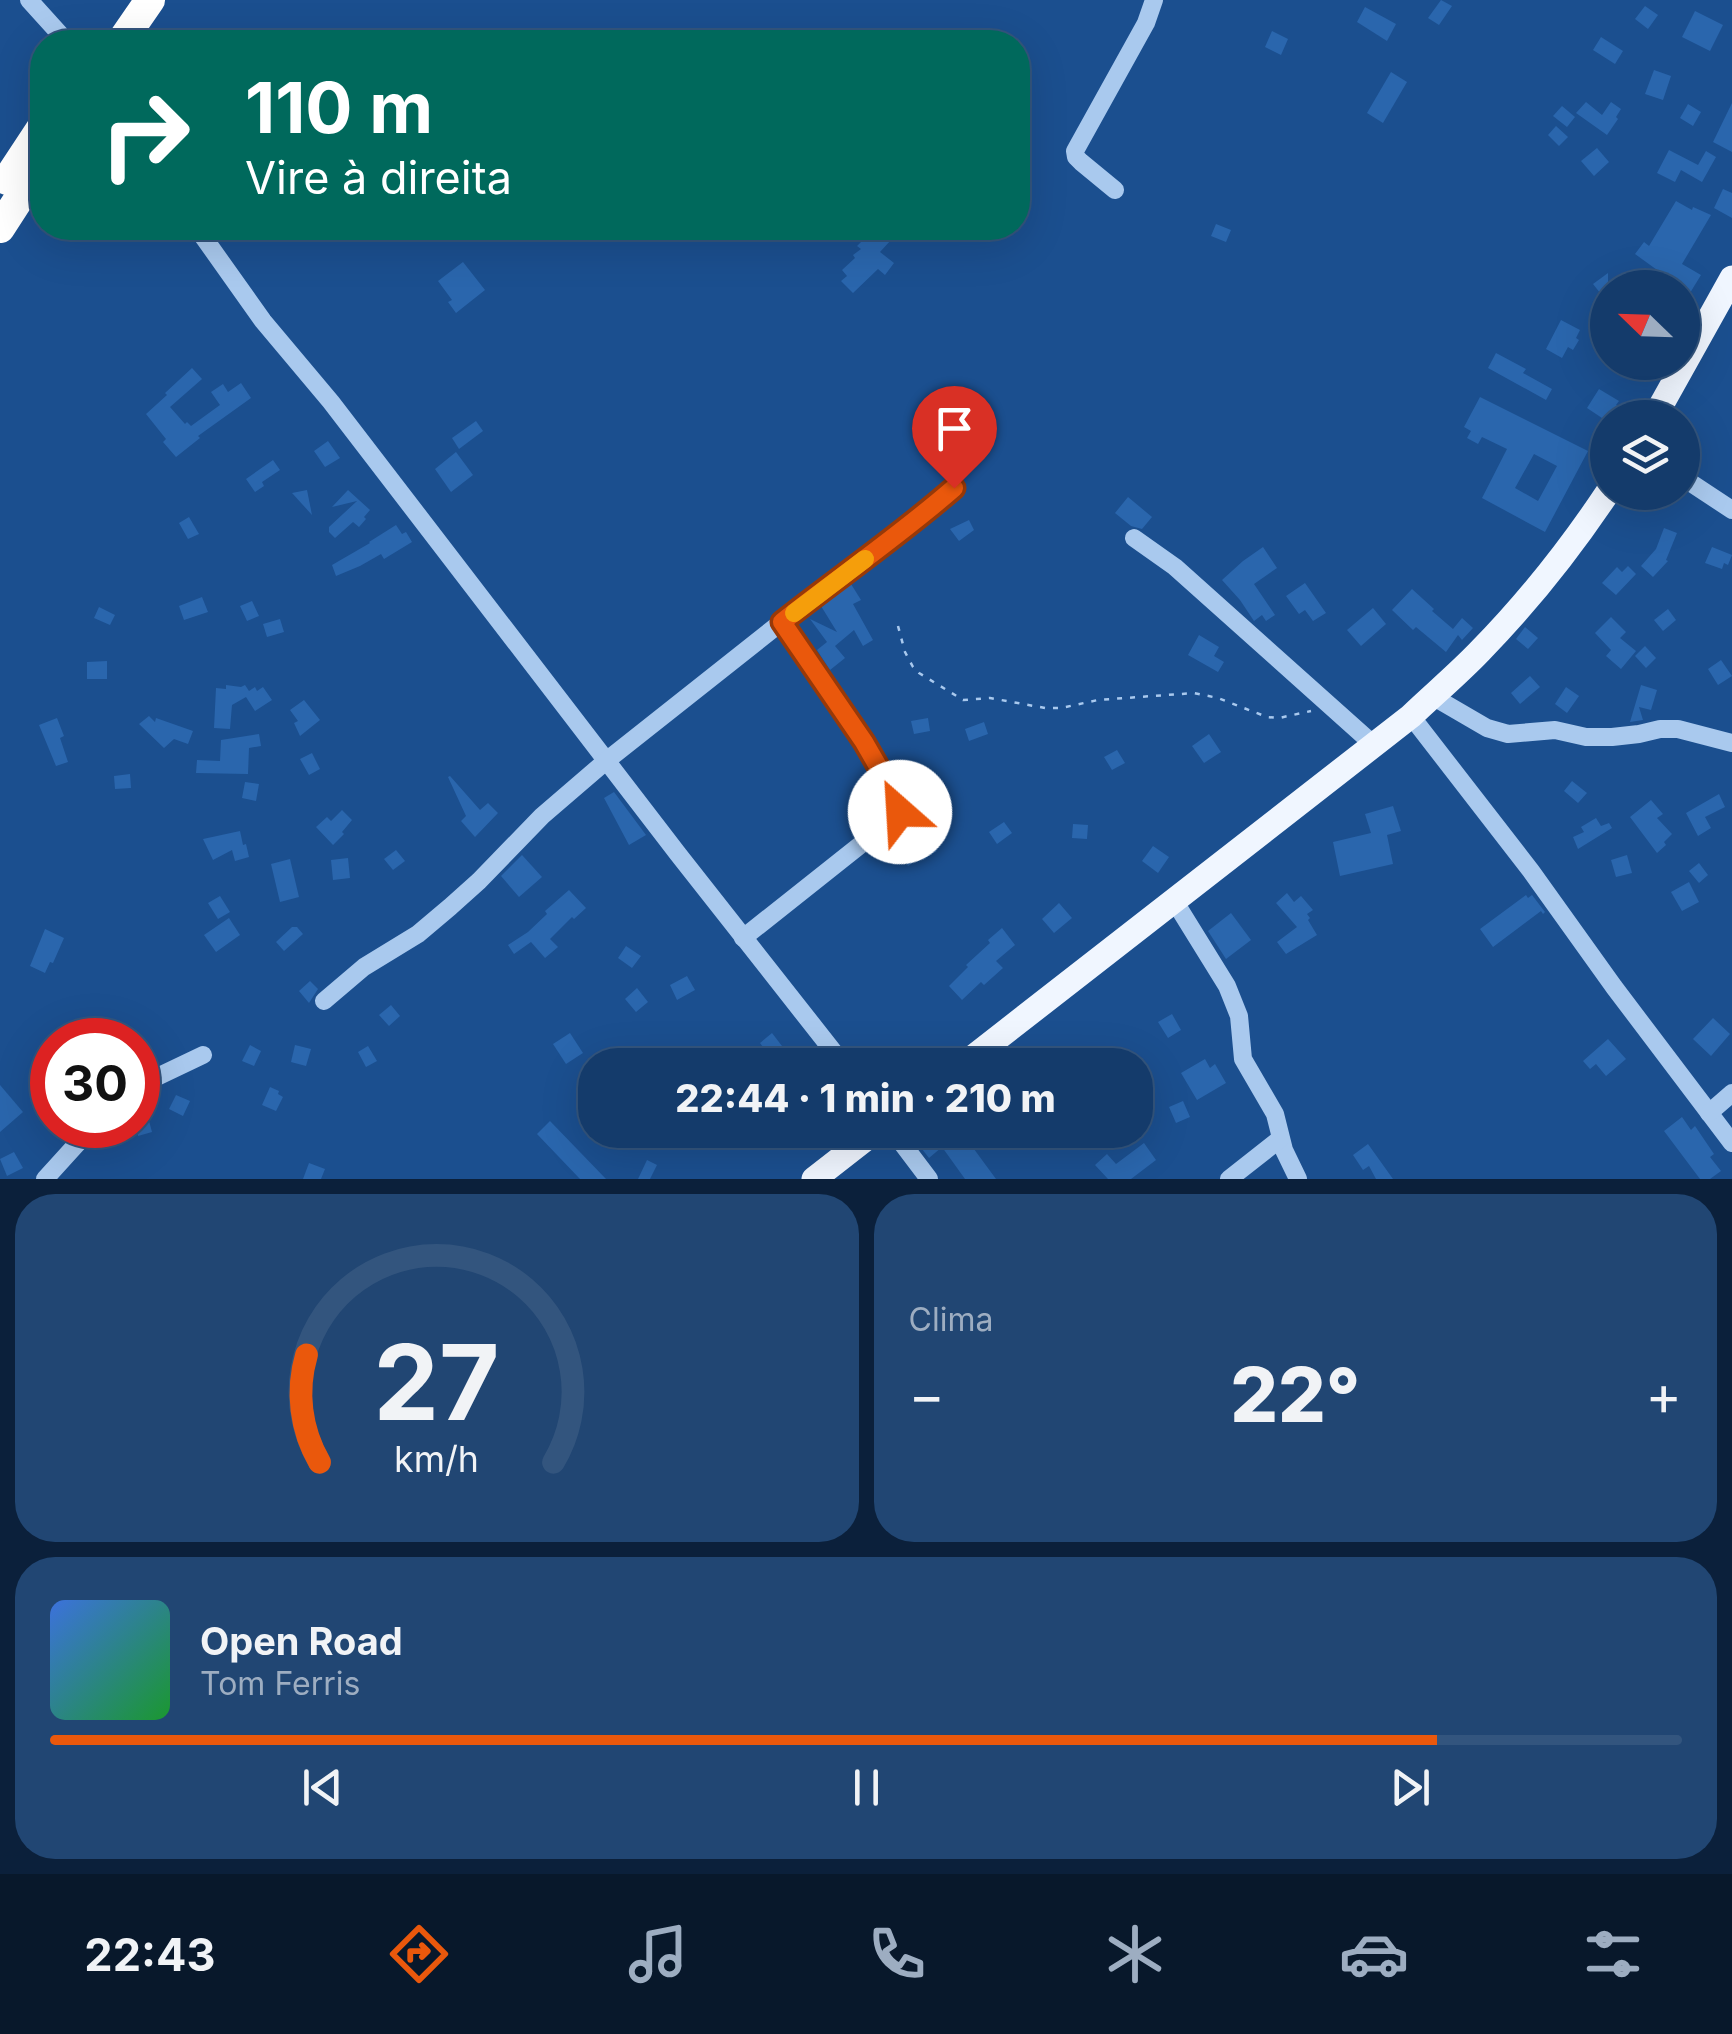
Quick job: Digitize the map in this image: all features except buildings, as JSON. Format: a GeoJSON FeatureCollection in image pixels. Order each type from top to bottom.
{"type":"FeatureCollection","features":[{"type":"Feature","properties":{"kind":"highway"},"geometry":{"type":"LineString","coordinates":[[109,30],[129,0]]}},
{"type":"Feature","properties":{"kind":"highway"},"geometry":{"type":"LineString","coordinates":[[129,30],[150,0]]}},
{"type":"Feature","properties":{"kind":"highway"},"geometry":{"type":"LineString","coordinates":[[0,191],[30,146]]}},
{"type":"Feature","properties":{"kind":"highway"},"geometry":{"type":"LineString","coordinates":[[0,228],[30,182]]}},
{"type":"Feature","properties":{"kind":"main road"},"geometry":{"type":"LineString","coordinates":[[1664,400],[1732,278]]}},
{"type":"Feature","properties":{"kind":"main road"},"geometry":{"type":"LineString","coordinates":[[985,1048],[1411,716],[1506,622],[1566,552],[1595,510]]}},
{"type":"Feature","properties":{"kind":"main road"},"geometry":{"type":"LineString","coordinates":[[814,1179],[854,1148]]}},
{"type":"Feature","properties":{"kind":"street"},"geometry":{"type":"LineString","coordinates":[[29,0],[56,30]]}},
{"type":"Feature","properties":{"kind":"street"},"geometry":{"type":"LineString","coordinates":[[1115,190],[1080,162],[1075,151],[1146,23],[1154,0]]}},
{"type":"Feature","properties":{"kind":"street"},"geometry":{"type":"LineString","coordinates":[[205,240],[263,322],[331,402],[830,1048]]}},
{"type":"Feature","properties":{"kind":"street"},"geometry":{"type":"LineString","coordinates":[[324,1001],[364,967],[418,934],[450,907],[542,816],[606,761],[954,488]]}},
{"type":"Feature","properties":{"kind":"street"},"geometry":{"type":"LineString","coordinates":[[1700,489],[1732,510]]}},
{"type":"Feature","properties":{"kind":"street"},"geometry":{"type":"LineString","coordinates":[[1134,538],[1176,567],[1374,744]]}},
{"type":"Feature","properties":{"kind":"street"},"geometry":{"type":"LineString","coordinates":[[743,938],[902,808],[864,742],[782,622]]}},
{"type":"Feature","properties":{"kind":"street"},"geometry":{"type":"LineString","coordinates":[[1432,696],[1487,728],[1508,734],[1555,730],[1586,737],[1612,737],[1678,729],[1732,743]]}},
{"type":"Feature","properties":{"kind":"street"},"geometry":{"type":"LineString","coordinates":[[1411,716],[1732,1143]]}},
{"type":"Feature","properties":{"kind":"street"},"geometry":{"type":"LineString","coordinates":[[1175,902],[1227,986],[1239,1016],[1244,1059],[1275,1114],[1280,1139],[1298,1179]]}},
{"type":"Feature","properties":{"kind":"street"},"geometry":{"type":"LineString","coordinates":[[160,1076],[203,1055]]}},
{"type":"Feature","properties":{"kind":"street"},"geometry":{"type":"LineString","coordinates":[[1709,1113],[1732,1092]]}},
{"type":"Feature","properties":{"kind":"street"},"geometry":{"type":"LineString","coordinates":[[1229,1179],[1280,1139]]}},
{"type":"Feature","properties":{"kind":"street"},"geometry":{"type":"LineString","coordinates":[[46,1179],[74,1148]]}},
{"type":"Feature","properties":{"kind":"street"},"geometry":{"type":"LineString","coordinates":[[906,1148],[930,1179]]}},
{"type":"Feature","properties":{"kind":"path"},"geometry":{"type":"LineString","coordinates":[[898,626],[913,667],[963,700],[990,698],[1061,708],[1098,700],[1194,693],[1279,718],[1332,707]]}},
{"type":"Feature","properties":{"kind":"slow traffic"},"geometry":{"type":"LineString","coordinates":[[794,613],[865,559]]}},
{"type":"Feature","properties":{"kind":"route"},"geometry":{"type":"LineString","coordinates":[[900,812],[902,808],[864,742],[782,622],[909,527],[954,488]]}}]}
